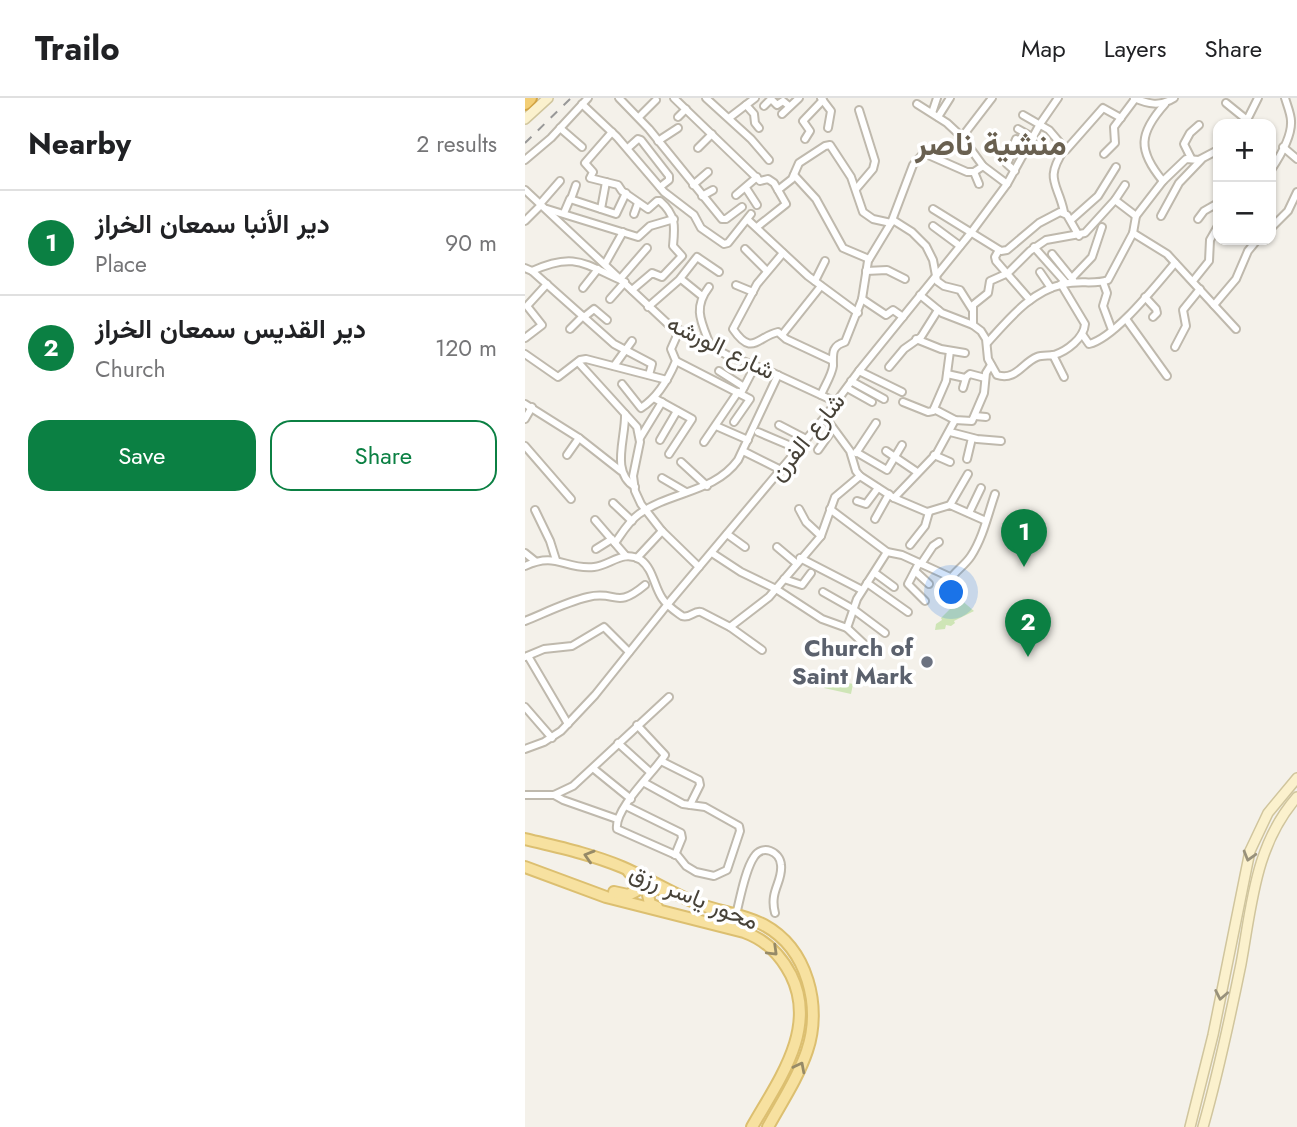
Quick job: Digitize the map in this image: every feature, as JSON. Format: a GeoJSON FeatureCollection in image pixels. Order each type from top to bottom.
{"type":"FeatureCollection","features":[{"type":"Feature","properties":{"kind":"highway"},"geometry":{"type":"LineString","coordinates":[[525,103],[530,98]]}},
{"type":"Feature","properties":{"kind":"main road","name":"محور ياسر رزق"},"geometry":{"type":"LineString","coordinates":[[525,839],[583,854],[626,869],[699,904],[764,925],[786,944],[800,963],[811,993],[812,1030],[808,1049],[768,1127]]}},
{"type":"Feature","properties":{"kind":"main road","name":"محور ياسر رزق"},"geometry":{"type":"LineString","coordinates":[[525,867],[583,890],[744,932],[758,939],[782,960],[797,988],[801,1012],[795,1046],[752,1127]]}},
{"type":"Feature","properties":{"kind":"main road"},"geometry":{"type":"LineString","coordinates":[[583,890],[631,895],[637,889],[638,883],[626,869]]}},
{"type":"Feature","properties":{"kind":"main road"},"geometry":{"type":"LineString","coordinates":[[673,892],[655,888],[649,892],[647,899],[652,905],[674,914]]}},
{"type":"Feature","properties":{"kind":"street"},"geometry":{"type":"LineString","coordinates":[[525,119],[548,98]]}},
{"type":"Feature","properties":{"kind":"street"},"geometry":{"type":"LineString","coordinates":[[525,159],[588,98]]}},
{"type":"Feature","properties":{"kind":"street"},"geometry":{"type":"LineString","coordinates":[[619,98],[639,117],[702,196],[725,220],[742,207]]}},
{"type":"Feature","properties":{"kind":"street"},"geometry":{"type":"LineString","coordinates":[[674,98],[760,181],[770,180],[778,190],[786,203],[785,206],[774,211],[757,226]]}},
{"type":"Feature","properties":{"kind":"street"},"geometry":{"type":"LineString","coordinates":[[707,98],[769,160]]}},
{"type":"Feature","properties":{"kind":"street"},"geometry":{"type":"LineString","coordinates":[[729,118],[755,98],[771,113]]}},
{"type":"Feature","properties":{"kind":"street"},"geometry":{"type":"LineString","coordinates":[[782,114],[798,98]]}},
{"type":"Feature","properties":{"kind":"street"},"geometry":{"type":"LineString","coordinates":[[935,115],[937,98]]}},
{"type":"Feature","properties":{"kind":"street"},"geometry":{"type":"LineString","coordinates":[[935,115],[950,98]]}},
{"type":"Feature","properties":{"kind":"street"},"geometry":{"type":"LineString","coordinates":[[962,137],[992,98]]}},
{"type":"Feature","properties":{"kind":"street","name":"شارع الفرن"},"geometry":{"type":"LineString","coordinates":[[525,749],[552,738],[595,695],[825,417],[1007,184],[1040,124],[1058,98]]}},
{"type":"Feature","properties":{"kind":"street"},"geometry":{"type":"LineString","coordinates":[[1104,154],[1115,143],[1114,127],[1135,98],[1151,104],[1165,104]]}},
{"type":"Feature","properties":{"kind":"street"},"geometry":{"type":"LineString","coordinates":[[1163,181],[1149,162],[1144,138],[1149,123],[1165,104],[1174,98]]}},
{"type":"Feature","properties":{"kind":"street"},"geometry":{"type":"LineString","coordinates":[[1248,119],[1258,98]]}},
{"type":"Feature","properties":{"kind":"street"},"geometry":{"type":"LineString","coordinates":[[1276,160],[1294,120],[1285,98]]}},
{"type":"Feature","properties":{"kind":"street"},"geometry":{"type":"LineString","coordinates":[[806,139],[810,131],[803,121],[822,99],[831,111],[828,128]]}},
{"type":"Feature","properties":{"kind":"street"},"geometry":{"type":"LineString","coordinates":[[639,117],[656,100]]}},
{"type":"Feature","properties":{"kind":"street"},"geometry":{"type":"LineString","coordinates":[[764,106],[771,100],[777,105],[784,101],[789,106]]}},
{"type":"Feature","properties":{"kind":"street"},"geometry":{"type":"LineString","coordinates":[[1226,103],[1243,119]]}},
{"type":"Feature","properties":{"kind":"street"},"geometry":{"type":"LineString","coordinates":[[582,104],[628,148],[671,199],[694,215],[701,228],[724,244],[729,243],[749,217],[814,281],[858,313]]}},
{"type":"Feature","properties":{"kind":"street"},"geometry":{"type":"LineString","coordinates":[[917,104],[962,137],[983,166],[1007,184]]}},
{"type":"Feature","properties":{"kind":"street"},"geometry":{"type":"LineString","coordinates":[[746,105],[754,114],[759,128]]}},
{"type":"Feature","properties":{"kind":"street"},"geometry":{"type":"LineString","coordinates":[[1079,236],[1064,212],[1052,180],[1056,162],[1101,110],[1106,108],[1121,118]]}},
{"type":"Feature","properties":{"kind":"street"},"geometry":{"type":"LineString","coordinates":[[678,117],[686,109]]}},
{"type":"Feature","properties":{"kind":"street"},"geometry":{"type":"LineString","coordinates":[[856,189],[873,169],[875,161],[859,110]]}},
{"type":"Feature","properties":{"kind":"street"},"geometry":{"type":"LineString","coordinates":[[1023,115],[1053,134],[1064,150]]}},
{"type":"Feature","properties":{"kind":"street"},"geometry":{"type":"LineString","coordinates":[[1191,159],[1184,144],[1190,132],[1199,125]]}},
{"type":"Feature","properties":{"kind":"street"},"geometry":{"type":"LineString","coordinates":[[560,128],[582,147]]}},
{"type":"Feature","properties":{"kind":"street"},"geometry":{"type":"LineString","coordinates":[[658,141],[678,128]]}},
{"type":"Feature","properties":{"kind":"street"},"geometry":{"type":"LineString","coordinates":[[1018,129],[1034,138]]}},
{"type":"Feature","properties":{"kind":"street"},"geometry":{"type":"LineString","coordinates":[[612,132],[586,162],[586,166],[593,172],[591,178],[618,185],[648,209],[660,201],[674,219],[673,247],[682,256],[661,277],[652,273],[632,290]]}},
{"type":"Feature","properties":{"kind":"street"},"geometry":{"type":"LineString","coordinates":[[698,148],[712,134]]}},
{"type":"Feature","properties":{"kind":"street"},"geometry":{"type":"LineString","coordinates":[[628,148],[638,139],[641,140],[669,176],[669,180],[660,187]]}},
{"type":"Feature","properties":{"kind":"street"},"geometry":{"type":"LineString","coordinates":[[1016,139],[1014,144],[1027,151]]}},
{"type":"Feature","properties":{"kind":"street"},"geometry":{"type":"LineString","coordinates":[[778,190],[792,180],[799,163],[830,145],[847,168],[859,203],[867,216],[892,222],[912,232],[926,246],[940,284],[963,293],[972,310],[973,325]]}},
{"type":"Feature","properties":{"kind":"street"},"geometry":{"type":"LineString","coordinates":[[1283,147],[1297,159]]}},
{"type":"Feature","properties":{"kind":"street"},"geometry":{"type":"LineString","coordinates":[[1161,216],[1179,183],[1203,159],[1213,153]]}},
{"type":"Feature","properties":{"kind":"street"},"geometry":{"type":"LineString","coordinates":[[821,395],[832,369],[832,352],[845,342],[858,313],[869,259],[892,222],[911,171],[924,154],[967,172],[974,172],[983,166]]}},
{"type":"Feature","properties":{"kind":"street"},"geometry":{"type":"LineString","coordinates":[[1010,158],[1007,164],[1015,171]]}},
{"type":"Feature","properties":{"kind":"street"},"geometry":{"type":"LineString","coordinates":[[986,342],[1030,300],[1051,288],[1069,282],[1103,282],[1112,276],[1133,233],[1136,216],[1163,181],[1187,159],[1203,159]]}},
{"type":"Feature","properties":{"kind":"street"},"geometry":{"type":"LineString","coordinates":[[1071,220],[1098,196],[1116,167]]}},
{"type":"Feature","properties":{"kind":"street"},"geometry":{"type":"LineString","coordinates":[[693,185],[708,172]]}},
{"type":"Feature","properties":{"kind":"street"},"geometry":{"type":"LineString","coordinates":[[974,172],[979,184]]}},
{"type":"Feature","properties":{"kind":"street"},"geometry":{"type":"LineString","coordinates":[[794,175],[815,199],[843,248],[869,259]]}},
{"type":"Feature","properties":{"kind":"street"},"geometry":{"type":"LineString","coordinates":[[736,195],[757,177]]}},
{"type":"Feature","properties":{"kind":"street"},"geometry":{"type":"LineString","coordinates":[[525,221],[542,206],[560,181]]}},
{"type":"Feature","properties":{"kind":"street"},"geometry":{"type":"LineString","coordinates":[[601,209],[606,182]]}},
{"type":"Feature","properties":{"kind":"street"},"geometry":{"type":"LineString","coordinates":[[972,310],[976,301],[988,293],[990,281],[1008,273],[1034,247],[1051,238],[1079,236],[1089,230],[1125,185]]}},
{"type":"Feature","properties":{"kind":"street"},"geometry":{"type":"LineString","coordinates":[[564,213],[576,186]]}},
{"type":"Feature","properties":{"kind":"street"},"geometry":{"type":"LineString","coordinates":[[746,188],[757,205]]}},
{"type":"Feature","properties":{"kind":"street","name":"شارع الورشه"},"geometry":{"type":"LineString","coordinates":[[525,190],[623,280],[648,307],[679,331],[836,402]]}},
{"type":"Feature","properties":{"kind":"street"},"geometry":{"type":"LineString","coordinates":[[702,196],[713,190]]}},
{"type":"Feature","properties":{"kind":"street"},"geometry":{"type":"LineString","coordinates":[[1276,223],[1288,211],[1297,192]]}},
{"type":"Feature","properties":{"kind":"street"},"geometry":{"type":"LineString","coordinates":[[571,199],[617,213],[626,193]]}},
{"type":"Feature","properties":{"kind":"street"},"geometry":{"type":"LineString","coordinates":[[711,206],[720,200]]}},
{"type":"Feature","properties":{"kind":"street"},"geometry":{"type":"LineString","coordinates":[[1115,200],[1136,216]]}},
{"type":"Feature","properties":{"kind":"street"},"geometry":{"type":"LineString","coordinates":[[633,214],[638,203]]}},
{"type":"Feature","properties":{"kind":"street"},"geometry":{"type":"LineString","coordinates":[[542,206],[639,237],[654,224],[674,219]]}},
{"type":"Feature","properties":{"kind":"street"},"geometry":{"type":"LineString","coordinates":[[1198,219],[1213,206]]}},
{"type":"Feature","properties":{"kind":"street"},"geometry":{"type":"LineString","coordinates":[[933,209],[999,250],[1007,250],[1039,223],[1055,213],[1064,212]]}},
{"type":"Feature","properties":{"kind":"street"},"geometry":{"type":"LineString","coordinates":[[605,227],[609,212]]}},
{"type":"Feature","properties":{"kind":"street"},"geometry":{"type":"LineString","coordinates":[[933,226],[960,246]]}},
{"type":"Feature","properties":{"kind":"street"},"geometry":{"type":"LineString","coordinates":[[1069,282],[1092,257],[1102,226]]}},
{"type":"Feature","properties":{"kind":"street"},"geometry":{"type":"LineString","coordinates":[[605,264],[623,232]]}},
{"type":"Feature","properties":{"kind":"street"},"geometry":{"type":"LineString","coordinates":[[1133,233],[1161,250],[1175,263],[1236,329]]}},
{"type":"Feature","properties":{"kind":"street"},"geometry":{"type":"LineString","coordinates":[[1193,281],[1209,261],[1210,240],[1213,235]]}},
{"type":"Feature","properties":{"kind":"street"},"geometry":{"type":"LineString","coordinates":[[1215,305],[1236,279],[1253,245]]}},
{"type":"Feature","properties":{"kind":"street"},"geometry":{"type":"LineString","coordinates":[[1034,247],[1069,282]]}},
{"type":"Feature","properties":{"kind":"street"},"geometry":{"type":"LineString","coordinates":[[610,299],[647,248]]}},
{"type":"Feature","properties":{"kind":"street"},"geometry":{"type":"LineString","coordinates":[[745,248],[767,271]]}},
{"type":"Feature","properties":{"kind":"street"},"geometry":{"type":"LineString","coordinates":[[999,250],[995,259],[1030,300]]}},
{"type":"Feature","properties":{"kind":"street"},"geometry":{"type":"LineString","coordinates":[[783,253],[753,292],[733,327],[734,331],[745,342],[753,344],[776,331],[786,340],[831,360]]}},
{"type":"Feature","properties":{"kind":"street"},"geometry":{"type":"LineString","coordinates":[[920,295],[938,310],[981,331],[991,365],[997,375],[1005,377],[1017,372],[1036,357],[1053,355],[1073,344],[1082,334],[1085,324],[1069,282],[1052,254]]}},
{"type":"Feature","properties":{"kind":"street"},"geometry":{"type":"LineString","coordinates":[[648,307],[680,280],[696,257],[700,257],[719,272]]}},
{"type":"Feature","properties":{"kind":"street"},"geometry":{"type":"LineString","coordinates":[[529,269],[572,260],[623,280]]}},
{"type":"Feature","properties":{"kind":"street"},"geometry":{"type":"LineString","coordinates":[[814,281],[825,261]]}},
{"type":"Feature","properties":{"kind":"street"},"geometry":{"type":"LineString","coordinates":[[1082,334],[1090,345],[1101,340],[1126,319],[1175,263]]}},
{"type":"Feature","properties":{"kind":"street"},"geometry":{"type":"LineString","coordinates":[[529,269],[624,350],[652,364],[649,375]]}},
{"type":"Feature","properties":{"kind":"street"},"geometry":{"type":"LineString","coordinates":[[583,288],[599,269]]}},
{"type":"Feature","properties":{"kind":"street"},"geometry":{"type":"LineString","coordinates":[[670,269],[702,296]]}},
{"type":"Feature","properties":{"kind":"street"},"geometry":{"type":"LineString","coordinates":[[866,271],[887,270],[905,279]]}},
{"type":"Feature","properties":{"kind":"street"},"geometry":{"type":"LineString","coordinates":[[1040,272],[1051,288]]}},
{"type":"Feature","properties":{"kind":"street"},"geometry":{"type":"LineString","coordinates":[[1103,282],[1107,293],[1103,306],[1112,330]]}},
{"type":"Feature","properties":{"kind":"street"},"geometry":{"type":"LineString","coordinates":[[525,338],[542,325],[526,302],[547,284]]}},
{"type":"Feature","properties":{"kind":"street"},"geometry":{"type":"LineString","coordinates":[[736,285],[753,292]]}},
{"type":"Feature","properties":{"kind":"street"},"geometry":{"type":"LineString","coordinates":[[782,335],[821,286]]}},
{"type":"Feature","properties":{"kind":"street"},"geometry":{"type":"LineString","coordinates":[[709,287],[702,296],[699,312],[711,347]]}},
{"type":"Feature","properties":{"kind":"street"},"geometry":{"type":"LineString","coordinates":[[1174,347],[1186,327],[1183,310],[1200,289]]}},
{"type":"Feature","properties":{"kind":"street"},"geometry":{"type":"LineString","coordinates":[[1145,297],[1156,309],[1157,313],[1153,317]]}},
{"type":"Feature","properties":{"kind":"street"},"geometry":{"type":"LineString","coordinates":[[862,299],[886,315],[893,310],[902,317]]}},
{"type":"Feature","properties":{"kind":"street"},"geometry":{"type":"LineString","coordinates":[[570,329],[594,309],[607,320]]}},
{"type":"Feature","properties":{"kind":"street"},"geometry":{"type":"LineString","coordinates":[[890,367],[904,349],[921,337],[938,310]]}},
{"type":"Feature","properties":{"kind":"street"},"geometry":{"type":"LineString","coordinates":[[1126,319],[1167,376]]}},
{"type":"Feature","properties":{"kind":"street"},"geometry":{"type":"LineString","coordinates":[[679,331],[671,349],[676,361],[741,391]]}},
{"type":"Feature","properties":{"kind":"street"},"geometry":{"type":"LineString","coordinates":[[916,339],[950,351],[965,353]]}},
{"type":"Feature","properties":{"kind":"street"},"geometry":{"type":"LineString","coordinates":[[614,366],[632,341]]}},
{"type":"Feature","properties":{"kind":"street"},"geometry":{"type":"LineString","coordinates":[[903,402],[928,412],[934,409],[946,380],[950,351]]}},
{"type":"Feature","properties":{"kind":"street"},"geometry":{"type":"LineString","coordinates":[[525,354],[558,377],[586,359],[667,380]]}},
{"type":"Feature","properties":{"kind":"street"},"geometry":{"type":"LineString","coordinates":[[714,380],[727,355]]}},
{"type":"Feature","properties":{"kind":"street"},"geometry":{"type":"LineString","coordinates":[[1053,355],[1064,377]]}},
{"type":"Feature","properties":{"kind":"street"},"geometry":{"type":"LineString","coordinates":[[622,384],[641,408],[654,398],[676,361]]}},
{"type":"Feature","properties":{"kind":"street"},"geometry":{"type":"LineString","coordinates":[[578,362],[637,427],[640,438]]}},
{"type":"Feature","properties":{"kind":"street"},"geometry":{"type":"LineString","coordinates":[[934,409],[955,420],[972,421],[985,393],[985,378],[991,365]]}},
{"type":"Feature","properties":{"kind":"street"},"geometry":{"type":"LineString","coordinates":[[704,442],[741,391],[755,366]]}},
{"type":"Feature","properties":{"kind":"street"},"geometry":{"type":"LineString","coordinates":[[719,371],[750,399],[734,422]]}},
{"type":"Feature","properties":{"kind":"street"},"geometry":{"type":"LineString","coordinates":[[859,371],[902,392]]}},
{"type":"Feature","properties":{"kind":"street"},"geometry":{"type":"LineString","coordinates":[[596,549],[613,541],[645,510],[716,482],[732,469],[778,374]]}},
{"type":"Feature","properties":{"kind":"street"},"geometry":{"type":"LineString","coordinates":[[947,374],[967,377],[970,374],[985,378]]}},
{"type":"Feature","properties":{"kind":"street"},"geometry":{"type":"LineString","coordinates":[[963,388],[967,377]]}},
{"type":"Feature","properties":{"kind":"street"},"geometry":{"type":"LineString","coordinates":[[851,381],[884,399]]}},
{"type":"Feature","properties":{"kind":"street"},"geometry":{"type":"LineString","coordinates":[[846,388],[872,402]]}},
{"type":"Feature","properties":{"kind":"street"},"geometry":{"type":"LineString","coordinates":[[654,398],[692,419],[669,454]]}},
{"type":"Feature","properties":{"kind":"street"},"geometry":{"type":"LineString","coordinates":[[661,402],[640,438],[634,469],[635,487],[645,510],[662,531],[699,567]]}},
{"type":"Feature","properties":{"kind":"street"},"geometry":{"type":"LineString","coordinates":[[525,419],[528,405],[579,438],[621,471],[626,481],[635,487]]}},
{"type":"Feature","properties":{"kind":"street"},"geometry":{"type":"LineString","coordinates":[[660,440],[677,411]]}},
{"type":"Feature","properties":{"kind":"street"},"geometry":{"type":"LineString","coordinates":[[621,471],[625,414]]}},
{"type":"Feature","properties":{"kind":"street"},"geometry":{"type":"LineString","coordinates":[[975,416],[986,417]]}},
{"type":"Feature","properties":{"kind":"street"},"geometry":{"type":"LineString","coordinates":[[825,417],[854,455],[885,470],[889,469],[902,445]]}},
{"type":"Feature","properties":{"kind":"street"},"geometry":{"type":"LineString","coordinates":[[875,519],[891,496],[934,455],[955,420]]}},
{"type":"Feature","properties":{"kind":"street"},"geometry":{"type":"LineString","coordinates":[[876,423],[854,455],[856,471],[860,477],[891,496],[929,512],[950,505],[986,521]]}},
{"type":"Feature","properties":{"kind":"street"},"geometry":{"type":"LineString","coordinates":[[779,425],[806,439]]}},
{"type":"Feature","properties":{"kind":"street"},"geometry":{"type":"LineString","coordinates":[[716,426],[748,440]]}},
{"type":"Feature","properties":{"kind":"street"},"geometry":{"type":"LineString","coordinates":[[818,450],[833,429]]}},
{"type":"Feature","properties":{"kind":"street"},"geometry":{"type":"LineString","coordinates":[[758,432],[798,449]]}},
{"type":"Feature","properties":{"kind":"street"},"geometry":{"type":"LineString","coordinates":[[950,432],[1001,441]]}},
{"type":"Feature","properties":{"kind":"street"},"geometry":{"type":"LineString","coordinates":[[567,455],[579,438]]}},
{"type":"Feature","properties":{"kind":"street"},"geometry":{"type":"LineString","coordinates":[[967,459],[972,438]]}},
{"type":"Feature","properties":{"kind":"street"},"geometry":{"type":"LineString","coordinates":[[525,446],[571,499]]}},
{"type":"Feature","properties":{"kind":"street"},"geometry":{"type":"LineString","coordinates":[[743,451],[781,470]]}},
{"type":"Feature","properties":{"kind":"street"},"geometry":{"type":"LineString","coordinates":[[886,451],[917,472]]}},
{"type":"Feature","properties":{"kind":"street"},"geometry":{"type":"LineString","coordinates":[[934,455],[950,462]]}},
{"type":"Feature","properties":{"kind":"street"},"geometry":{"type":"LineString","coordinates":[[681,462],[707,486]]}},
{"type":"Feature","properties":{"kind":"street"},"geometry":{"type":"LineString","coordinates":[[950,505],[968,474]]}},
{"type":"Feature","properties":{"kind":"street"},"geometry":{"type":"LineString","coordinates":[[730,627],[776,589],[821,536],[835,497],[860,477]]}},
{"type":"Feature","properties":{"kind":"street"},"geometry":{"type":"LineString","coordinates":[[662,478],[686,492]]}},
{"type":"Feature","properties":{"kind":"street"},"geometry":{"type":"LineString","coordinates":[[857,501],[866,504],[878,488]]}},
{"type":"Feature","properties":{"kind":"street"},"geometry":{"type":"LineString","coordinates":[[969,513],[981,488]]}},
{"type":"Feature","properties":{"kind":"street"},"geometry":{"type":"LineString","coordinates":[[946,597],[946,586],[950,577],[973,552],[995,494]]}},
{"type":"Feature","properties":{"kind":"street"},"geometry":{"type":"LineString","coordinates":[[613,503],[632,521]]}},
{"type":"Feature","properties":{"kind":"street"},"geometry":{"type":"LineString","coordinates":[[799,509],[806,522],[821,536]]}},
{"type":"Feature","properties":{"kind":"street"},"geometry":{"type":"LineString","coordinates":[[830,509],[887,552],[902,555],[950,577]]}},
{"type":"Feature","properties":{"kind":"street"},"geometry":{"type":"LineString","coordinates":[[535,510],[556,560]]}},
{"type":"Feature","properties":{"kind":"street"},"geometry":{"type":"LineString","coordinates":[[910,545],[925,526],[929,512]]}},
{"type":"Feature","properties":{"kind":"street"},"geometry":{"type":"LineString","coordinates":[[595,520],[626,556]]}},
{"type":"Feature","properties":{"kind":"street"},"geometry":{"type":"LineString","coordinates":[[637,558],[662,531]]}},
{"type":"Feature","properties":{"kind":"street"},"geometry":{"type":"LineString","coordinates":[[727,534],[745,547]]}},
{"type":"Feature","properties":{"kind":"street"},"geometry":{"type":"LineString","coordinates":[[925,601],[909,585],[915,571],[939,542]]}},
{"type":"Feature","properties":{"kind":"street"},"geometry":{"type":"LineString","coordinates":[[777,547],[798,560],[862,590]]}},
{"type":"Feature","properties":{"kind":"street"},"geometry":{"type":"LineString","coordinates":[[847,628],[862,590],[887,552]]}},
{"type":"Feature","properties":{"kind":"street"},"geometry":{"type":"LineString","coordinates":[[525,553],[535,561]]}},
{"type":"Feature","properties":{"kind":"street"},"geometry":{"type":"LineString","coordinates":[[712,553],[822,619],[847,628],[863,643]]}},
{"type":"Feature","properties":{"kind":"street"},"geometry":{"type":"LineString","coordinates":[[525,566],[544,559],[588,567],[626,556],[637,558],[649,570],[667,605],[684,617],[699,611],[730,627],[762,650]]}},
{"type":"Feature","properties":{"kind":"street"},"geometry":{"type":"LineString","coordinates":[[915,571],[929,584]]}},
{"type":"Feature","properties":{"kind":"street"},"geometry":{"type":"LineString","coordinates":[[784,579],[801,585],[811,573]]}},
{"type":"Feature","properties":{"kind":"street"},"geometry":{"type":"LineString","coordinates":[[875,573],[894,587]]}},
{"type":"Feature","properties":{"kind":"street"},"geometry":{"type":"LineString","coordinates":[[867,583],[908,612]]}},
{"type":"Feature","properties":{"kind":"street"},"geometry":{"type":"LineString","coordinates":[[525,621],[586,598],[602,596],[621,600],[645,585]]}},
{"type":"Feature","properties":{"kind":"street"},"geometry":{"type":"LineString","coordinates":[[823,592],[853,609],[885,633]]}},
{"type":"Feature","properties":{"kind":"street"},"geometry":{"type":"LineString","coordinates":[[568,724],[526,656],[544,649],[572,646],[603,627],[629,652]]}},
{"type":"Feature","properties":{"kind":"street"},"geometry":{"type":"LineString","coordinates":[[554,795],[573,786],[594,769],[669,696]]}},
{"type":"Feature","properties":{"kind":"street"},"geometry":{"type":"LineString","coordinates":[[525,707],[552,738]]}},
{"type":"Feature","properties":{"kind":"street"},"geometry":{"type":"LineString","coordinates":[[637,725],[665,754],[650,772],[617,819],[616,826],[619,831],[675,855],[696,872],[710,876],[727,870],[740,831],[737,825],[705,807],[680,803],[643,782]]}},
{"type":"Feature","properties":{"kind":"street"},"geometry":{"type":"LineString","coordinates":[[618,743],[650,772]]}},
{"type":"Feature","properties":{"kind":"street"},"geometry":{"type":"LineString","coordinates":[[661,761],[699,780],[690,804]]}},
{"type":"Feature","properties":{"kind":"street"},"geometry":{"type":"LineString","coordinates":[[594,769],[631,799]]}},
{"type":"Feature","properties":{"kind":"street"},"geometry":{"type":"LineString","coordinates":[[1190,1127],[1198,1101],[1244,874],[1257,832],[1274,804],[1297,778]]}},
{"type":"Feature","properties":{"kind":"street"},"geometry":{"type":"LineString","coordinates":[[525,795],[554,795],[617,819]]}},
{"type":"Feature","properties":{"kind":"street"},"geometry":{"type":"LineString","coordinates":[[1203,1127],[1256,876],[1269,839],[1297,797]]}},
{"type":"Feature","properties":{"kind":"street"},"geometry":{"type":"LineString","coordinates":[[626,806],[681,833],[675,855]]}},
{"type":"Feature","properties":{"kind":"street"},"geometry":{"type":"LineString","coordinates":[[1257,832],[1269,839]]}},
{"type":"Feature","properties":{"kind":"street"},"geometry":{"type":"LineString","coordinates":[[736,915],[752,860],[757,853],[767,850],[775,852],[781,862],[781,874],[773,894],[775,913]]}},
{"type":"Feature","properties":{"kind":"street"},"geometry":{"type":"LineString","coordinates":[[1234,928],[1241,926],[1246,932]]}},
{"type":"Feature","properties":{"kind":"street"},"geometry":{"type":"LineString","coordinates":[[1198,1101],[1209,1105]]}},
{"type":"Feature","properties":{"kind":"green space"},"geometry":{"type":"Polygon","coordinates":[[[960,599],[974,611],[954,621],[951,626],[946,625],[945,629],[935,630],[936,624],[960,599]]]}},
{"type":"Feature","properties":{"kind":"green space"},"geometry":{"type":"Polygon","coordinates":[[[798,672],[819,677],[817,688],[795,682],[798,672]]]}},
{"type":"Feature","properties":{"kind":"green space"},"geometry":{"type":"Polygon","coordinates":[[[826,678],[853,684],[851,694],[824,688],[826,678]]]}},
{"type":"Feature","properties":{"kind":"railway"},"geometry":{"type":"LineString","coordinates":[[525,143],[571,98]]}},
{"type":"Feature","properties":{"kind":"place","name":"دير الأنبا سمعان الخراز"},"geometry":{"type":"Point","coordinates":[1024,567]}},
{"type":"Feature","properties":{"kind":"place","name":"دير القديس سمعان الخراز"},"geometry":{"type":"Point","coordinates":[1028,657]}},
{"type":"Feature","properties":{"kind":"place","name":"Church of Saint Mark"},"geometry":{"type":"Point","coordinates":[927,662]}},
{"type":"Feature","properties":{"kind":"district","name":"منشية ناصر"},"geometry":{"type":"Point","coordinates":[991,144]}}]}
